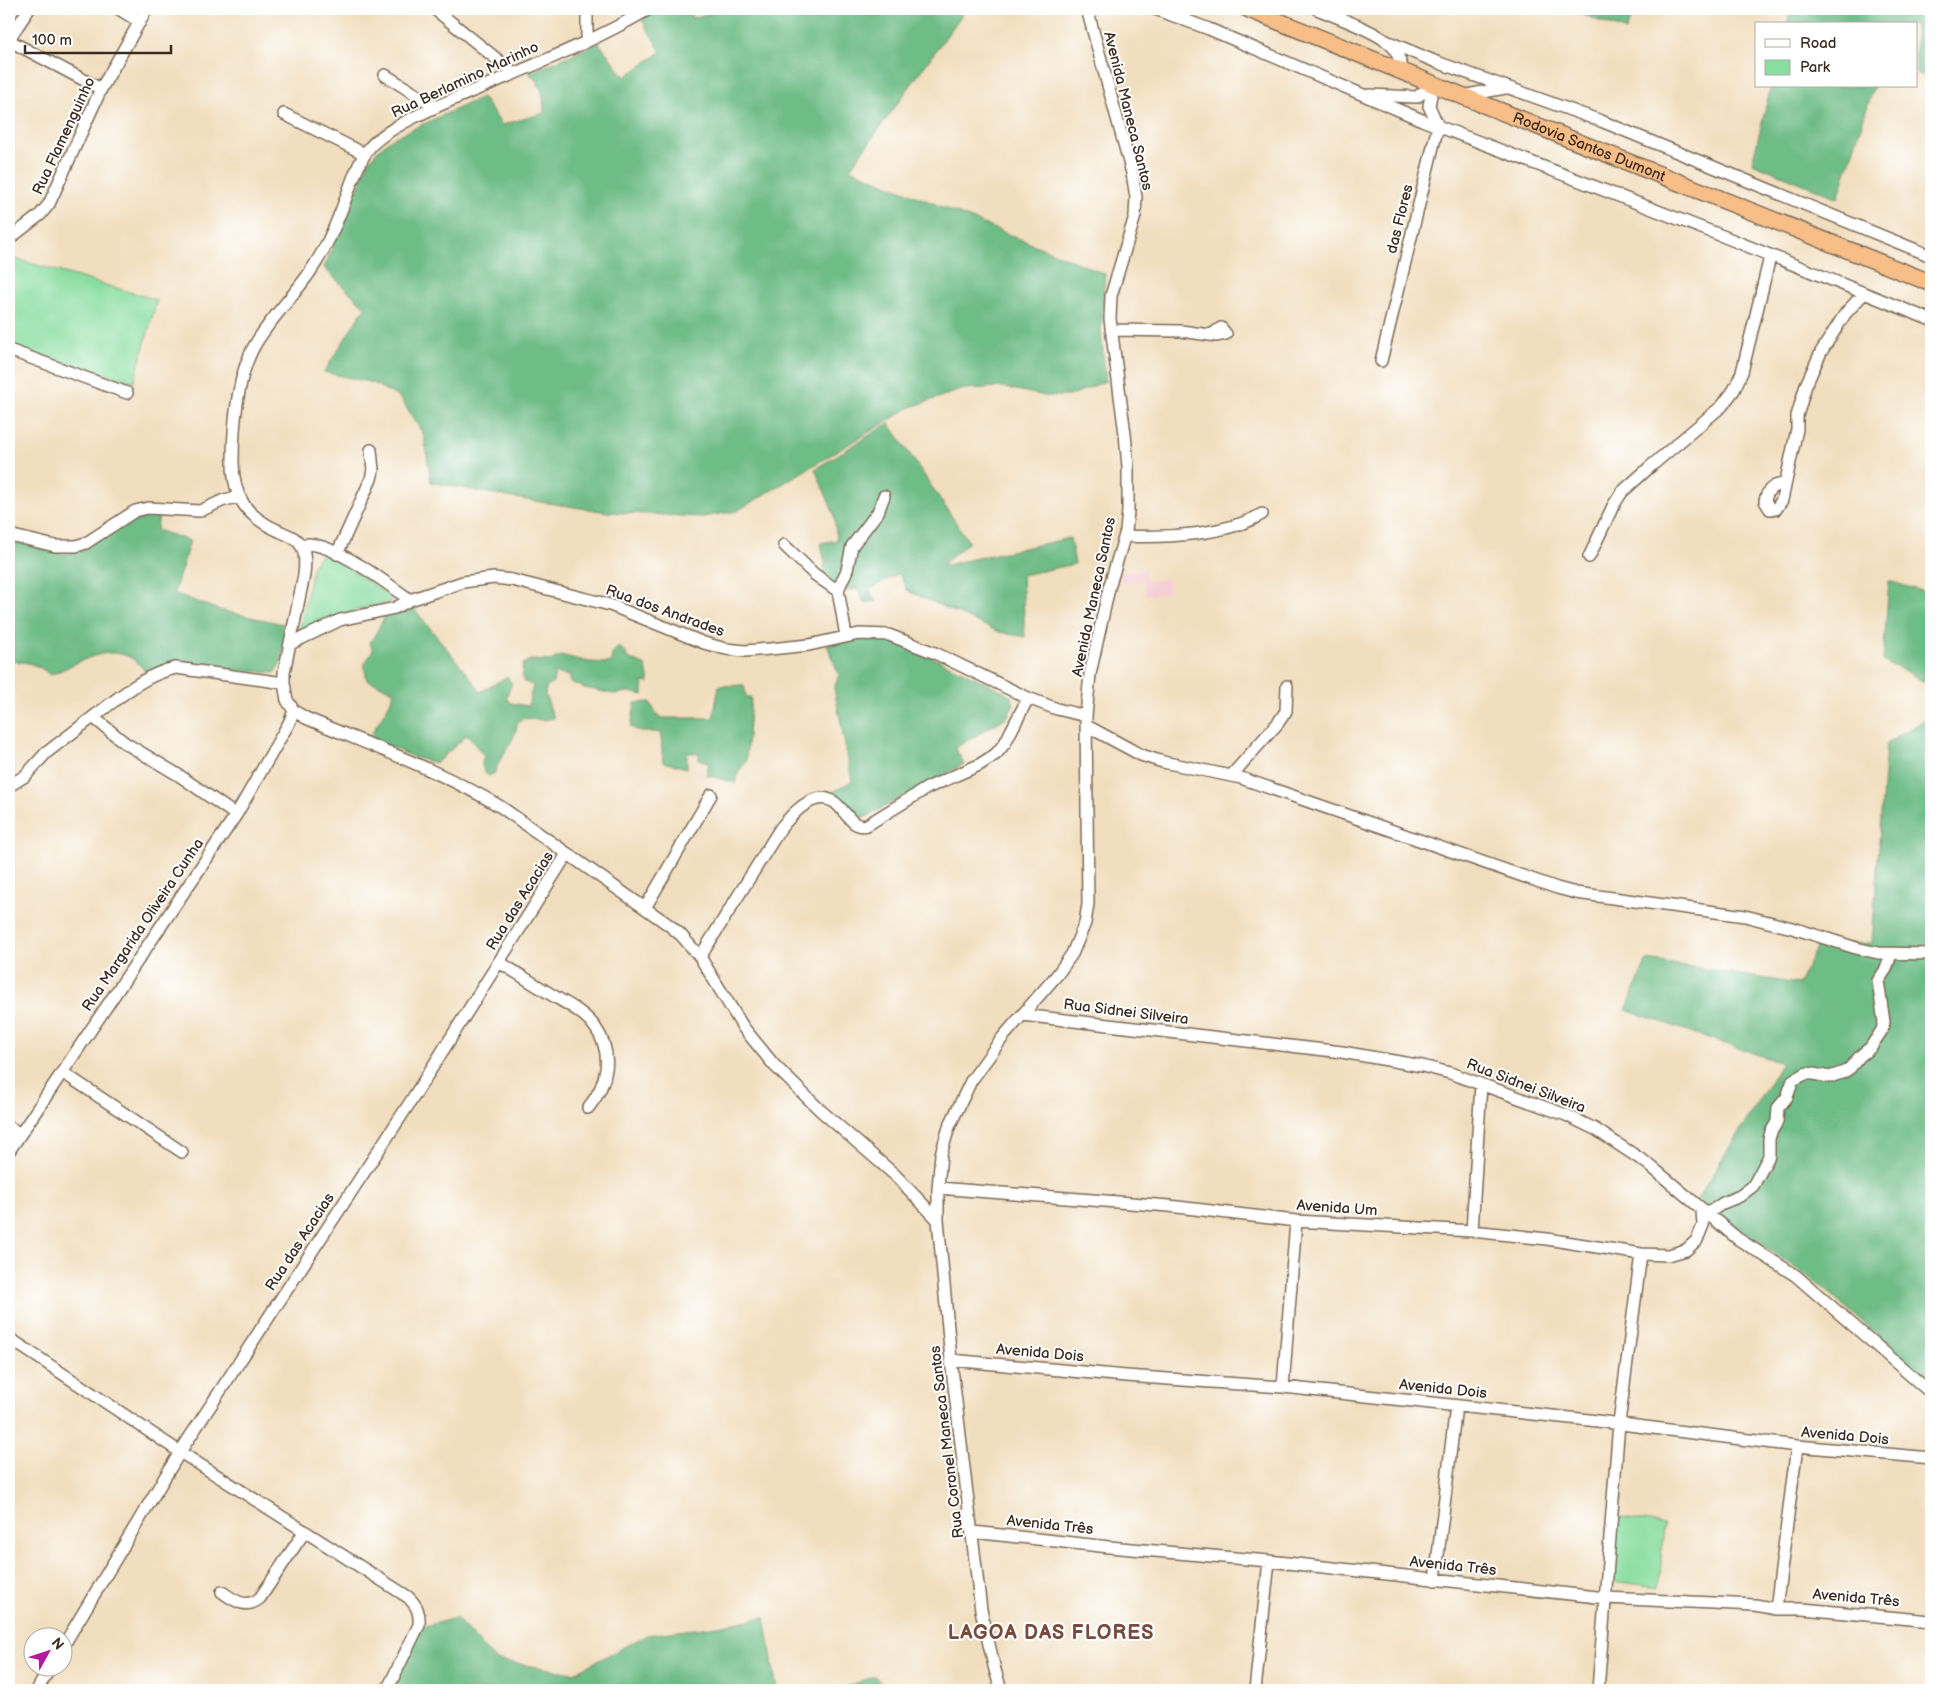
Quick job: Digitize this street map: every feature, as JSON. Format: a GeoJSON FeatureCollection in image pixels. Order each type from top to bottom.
{"type":"FeatureCollection","features":[{"type":"Feature","properties":{"kind":"highway","name":"Rodovia Santos Dumont"},"geometry":{"type":"LineString","coordinates":[[1248,9],[1404,74],[1931,283]]}},
{"type":"Feature","properties":{"kind":"street"},"geometry":{"type":"LineString","coordinates":[[28,9],[11,36],[12,42],[101,90]]}},
{"type":"Feature","properties":{"kind":"street"},"geometry":{"type":"LineString","coordinates":[[119,9],[140,22]]}},
{"type":"Feature","properties":{"kind":"street","name":"Rua Flamenguinho"},"geometry":{"type":"LineString","coordinates":[[9,239],[40,215],[49,204],[101,90],[147,9]]}},
{"type":"Feature","properties":{"kind":"street"},"geometry":{"type":"LineString","coordinates":[[587,9],[587,40]]}},
{"type":"Feature","properties":{"kind":"street","name":"Rua Berlamino Marinho"},"geometry":{"type":"LineString","coordinates":[[303,549],[296,540],[253,516],[238,497],[233,474],[234,437],[241,383],[251,351],[306,278],[328,241],[365,154],[380,138],[436,107],[587,40],[649,9]]}},
{"type":"Feature","properties":{"kind":"street","name":"Avenida Maneca Santos"},"geometry":{"type":"LineString","coordinates":[[938,1188],[941,1154],[958,1104],[985,1060],[1058,975],[1079,941],[1085,923],[1088,904],[1087,721],[1090,674],[1124,536],[1128,510],[1128,467],[1120,386],[1111,330],[1111,296],[1135,216],[1136,197],[1132,173],[1087,9]]}},
{"type":"Feature","properties":{"kind":"street"},"geometry":{"type":"LineString","coordinates":[[1155,9],[1209,29],[1438,126],[1931,320]]}},
{"type":"Feature","properties":{"kind":"street"},"geometry":{"type":"LineString","coordinates":[[1317,9],[1434,61],[1601,121],[1931,256]]}},
{"type":"Feature","properties":{"kind":"street"},"geometry":{"type":"LineString","coordinates":[[1342,9],[1351,23]]}},
{"type":"Feature","properties":{"kind":"street"},"geometry":{"type":"LineString","coordinates":[[437,11],[514,73]]}},
{"type":"Feature","properties":{"kind":"street"},"geometry":{"type":"LineString","coordinates":[[1384,40],[1397,52],[1404,74]]}},
{"type":"Feature","properties":{"kind":"street"},"geometry":{"type":"LineString","coordinates":[[385,74],[436,107]]}},
{"type":"Feature","properties":{"kind":"street"},"geometry":{"type":"LineString","coordinates":[[1362,94],[1417,97],[1433,84]]}},
{"type":"Feature","properties":{"kind":"street"},"geometry":{"type":"LineString","coordinates":[[1433,84],[1429,106],[1438,126]]}},
{"type":"Feature","properties":{"kind":"street"},"geometry":{"type":"LineString","coordinates":[[1462,96],[1507,87]]}},
{"type":"Feature","properties":{"kind":"street"},"geometry":{"type":"LineString","coordinates":[[284,114],[365,154]]}},
{"type":"Feature","properties":{"kind":"street","name":"das Flores"},"geometry":{"type":"LineString","coordinates":[[1381,361],[1438,126]]}},
{"type":"Feature","properties":{"kind":"street"},"geometry":{"type":"LineString","coordinates":[[1589,557],[1613,506],[1622,492],[1722,406],[1734,390],[1742,372],[1770,257]]}},
{"type":"Feature","properties":{"kind":"street"},"geometry":{"type":"LineString","coordinates":[[1784,484],[1797,430],[1797,416],[1812,372],[1821,352],[1845,314],[1864,293]]}},
{"type":"Feature","properties":{"kind":"street"},"geometry":{"type":"LineString","coordinates":[[1111,330],[1181,331],[1211,335]]}},
{"type":"Feature","properties":{"kind":"street"},"geometry":{"type":"LineString","coordinates":[[9,350],[127,392]]}},
{"type":"Feature","properties":{"kind":"street"},"geometry":{"type":"LineString","coordinates":[[337,554],[371,479],[373,470],[372,450]]}},
{"type":"Feature","properties":{"kind":"street"},"geometry":{"type":"LineString","coordinates":[[846,636],[838,591],[847,570],[852,546],[878,512],[884,496]]}},
{"type":"Feature","properties":{"kind":"street"},"geometry":{"type":"LineString","coordinates":[[9,535],[55,546],[76,546],[86,543],[134,511],[148,508],[200,511],[224,500],[238,497]]}},
{"type":"Feature","properties":{"kind":"street"},"geometry":{"type":"LineString","coordinates":[[1124,536],[1169,536],[1232,527],[1248,522],[1262,514]]}},
{"type":"Feature","properties":{"kind":"street"},"geometry":{"type":"LineString","coordinates":[[410,600],[351,560],[316,544],[308,544],[303,549],[304,575],[284,672],[287,700],[294,711],[306,718],[464,786],[501,807],[681,935],[700,957],[758,1048],[820,1110],[890,1171],[938,1220]]}},
{"type":"Feature","properties":{"kind":"street"},"geometry":{"type":"LineString","coordinates":[[784,545],[814,574],[838,591]]}},
{"type":"Feature","properties":{"kind":"street","name":"Rua dos Andrades"},"geometry":{"type":"LineString","coordinates":[[290,644],[340,620],[395,608],[410,600],[463,582],[494,578],[512,580],[610,606],[704,643],[745,651],[808,644],[846,636],[875,633],[903,640],[1028,698],[1087,721],[1141,755],[1163,762],[1231,776],[1262,785],[1557,888],[1576,893],[1745,916],[1796,929],[1856,948],[1891,954],[1931,954]]}},
{"type":"Feature","properties":{"kind":"street"},"geometry":{"type":"LineString","coordinates":[[9,786],[25,776],[46,753],[93,717],[148,677],[161,671],[176,668],[284,683]]}},
{"type":"Feature","properties":{"kind":"street"},"geometry":{"type":"LineString","coordinates":[[1231,776],[1278,723],[1286,711],[1287,686]]}},
{"type":"Feature","properties":{"kind":"street"},"geometry":{"type":"LineString","coordinates":[[700,957],[780,830],[796,810],[813,801],[829,800],[857,824],[863,826],[927,788],[979,765],[996,754],[1005,743],[1028,698]]}},
{"type":"Feature","properties":{"kind":"street","name":"Rua Margarida Oliveira Cunha"},"geometry":{"type":"LineString","coordinates":[[9,1151],[236,815],[290,723],[294,711]]}},
{"type":"Feature","properties":{"kind":"street"},"geometry":{"type":"LineString","coordinates":[[93,717],[100,725],[125,743],[180,776],[236,815]]}},
{"type":"Feature","properties":{"kind":"street"},"geometry":{"type":"LineString","coordinates":[[645,908],[712,795]]}},
{"type":"Feature","properties":{"kind":"street","name":"Rua das Acacias"},"geometry":{"type":"LineString","coordinates":[[72,1631],[180,1452],[499,962],[567,854]]}},
{"type":"Feature","properties":{"kind":"street"},"geometry":{"type":"LineString","coordinates":[[1705,1212],[1740,1196],[1753,1186],[1769,1156],[1769,1139],[1777,1122],[1778,1108],[1787,1097],[1793,1080],[1807,1073],[1830,1077],[1844,1072],[1874,1043],[1884,1022],[1878,981],[1886,969],[1891,954]]}},
{"type":"Feature","properties":{"kind":"street"},"geometry":{"type":"LineString","coordinates":[[499,962],[575,1009],[595,1027],[602,1039],[607,1069],[604,1084],[588,1108]]}},
{"type":"Feature","properties":{"kind":"street","name":"Rua Sidnei Silveira"},"geometry":{"type":"LineString","coordinates":[[1022,1015],[1350,1053],[1422,1066],[1481,1084],[1566,1115],[1595,1129],[1648,1164],[1738,1239],[1795,1275],[1931,1393]]}},
{"type":"Feature","properties":{"kind":"street"},"geometry":{"type":"LineString","coordinates":[[62,1072],[182,1152]]}},
{"type":"Feature","properties":{"kind":"street"},"geometry":{"type":"LineString","coordinates":[[1472,1231],[1481,1084]]}},
{"type":"Feature","properties":{"kind":"street"},"geometry":{"type":"LineString","coordinates":[[9,1126],[20,1134]]}},
{"type":"Feature","properties":{"kind":"street","name":"Avenida Um"},"geometry":{"type":"LineString","coordinates":[[938,1188],[1168,1206],[1296,1220],[1472,1231],[1547,1239],[1641,1254],[1668,1255],[1686,1250],[1692,1245],[1700,1234],[1705,1212]]}},
{"type":"Feature","properties":{"kind":"street","name":"Rua Coronel Maneca Santos"},"geometry":{"type":"LineString","coordinates":[[938,1188],[938,1220],[951,1360],[981,1610],[994,1670],[1001,1690]]}},
{"type":"Feature","properties":{"kind":"street"},"geometry":{"type":"LineString","coordinates":[[1283,1387],[1296,1220]]}},
{"type":"Feature","properties":{"kind":"street"},"geometry":{"type":"LineString","coordinates":[[1598,1690],[1619,1423],[1641,1254]]}},
{"type":"Feature","properties":{"kind":"street"},"geometry":{"type":"LineString","coordinates":[[9,1338],[180,1452],[408,1597],[417,1606],[420,1615],[419,1625],[387,1690]]}},
{"type":"Feature","properties":{"kind":"street","name":"Avenida Dois"},"geometry":{"type":"LineString","coordinates":[[951,1360],[1126,1376],[1283,1387],[1619,1423],[1796,1446],[1931,1458]]}},
{"type":"Feature","properties":{"kind":"street"},"geometry":{"type":"LineString","coordinates":[[1435,1580],[1456,1406]]}},
{"type":"Feature","properties":{"kind":"street"},"geometry":{"type":"LineString","coordinates":[[1776,1609],[1796,1446]]}},
{"type":"Feature","properties":{"kind":"street"},"geometry":{"type":"LineString","coordinates":[[222,1592],[237,1602],[254,1603],[260,1598],[305,1531]]}},
{"type":"Feature","properties":{"kind":"street","name":"Avenida Três"},"geometry":{"type":"LineString","coordinates":[[973,1532],[1109,1547],[1269,1561],[1606,1598],[1756,1605],[1776,1609],[1803,1608],[1931,1621]]}},
{"type":"Feature","properties":{"kind":"street"},"geometry":{"type":"LineString","coordinates":[[1255,1690],[1269,1561]]}},
{"type":"Feature","properties":{"kind":"street"},"geometry":{"type":"LineString","coordinates":[[37,1690],[45,1676]]}},
{"type":"Feature","properties":{"kind":"shaded area"},"geometry":{"type":"Polygon","coordinates":[[[1145,569],[1146,581],[1167,579],[1169,593],[1146,595],[1144,581],[1122,584],[1120,573],[1145,569]]]}},
{"type":"Feature","properties":{"kind":"green space"},"geometry":{"type":"Polygon","coordinates":[[[656,9],[690,9],[692,18],[725,9],[966,9],[850,169],[1105,274],[1101,332],[1106,381],[1069,396],[1045,396],[1002,387],[964,389],[911,407],[737,511],[703,517],[608,512],[514,498],[431,482],[424,435],[400,398],[373,383],[324,372],[365,307],[324,268],[368,163],[377,151],[391,139],[482,97],[502,125],[544,113],[541,91],[537,82],[529,73],[599,43],[625,77],[661,52],[641,18],[656,9]]]}},
{"type":"Feature","properties":{"kind":"green space"},"geometry":{"type":"Polygon","coordinates":[[[1568,9],[1634,9],[1626,31],[1568,9]]]}},
{"type":"Feature","properties":{"kind":"green space"},"geometry":{"type":"Polygon","coordinates":[[[1791,9],[1931,9],[1931,84],[1923,75],[1918,74],[1918,22],[1788,22],[1791,9]]]}},
{"type":"Feature","properties":{"kind":"green space"},"geometry":{"type":"Polygon","coordinates":[[[1771,88],[1873,88],[1838,198],[1752,163],[1771,88]]]}},
{"type":"Feature","properties":{"kind":"green space"},"geometry":{"type":"Polygon","coordinates":[[[9,257],[157,300],[134,382],[9,346],[9,257]]]}},
{"type":"Feature","properties":{"kind":"green space"},"geometry":{"type":"Polygon","coordinates":[[[889,423],[969,542],[941,566],[1070,538],[1075,564],[1022,575],[1025,637],[999,632],[908,591],[899,573],[869,590],[876,601],[864,603],[857,589],[839,592],[823,576],[825,563],[821,543],[837,540],[834,514],[815,469],[889,423]]]}},
{"type":"Feature","properties":{"kind":"green space"},"geometry":{"type":"Polygon","coordinates":[[[159,513],[157,530],[190,541],[174,593],[219,610],[288,625],[281,661],[275,673],[170,665],[145,671],[134,660],[112,653],[87,659],[50,675],[41,668],[31,664],[9,661],[9,540],[63,554],[79,552],[126,522],[139,516],[159,513]]]}},
{"type":"Feature","properties":{"kind":"green space"},"geometry":{"type":"Polygon","coordinates":[[[321,555],[330,555],[392,598],[390,602],[354,611],[302,634],[299,633],[313,565],[321,555]]]}},
{"type":"Feature","properties":{"kind":"green space"},"geometry":{"type":"Polygon","coordinates":[[[1889,581],[1931,594],[1931,686],[1883,661],[1889,581]]]}},
{"type":"Feature","properties":{"kind":"green space"},"geometry":{"type":"Polygon","coordinates":[[[412,606],[480,692],[507,677],[512,683],[506,698],[511,703],[528,706],[533,685],[524,682],[522,676],[523,664],[530,660],[551,661],[557,657],[564,656],[589,662],[610,663],[613,652],[619,647],[627,653],[626,657],[646,666],[649,683],[643,682],[643,695],[629,692],[614,694],[585,688],[570,682],[570,676],[555,673],[553,683],[546,688],[545,695],[554,718],[544,720],[523,718],[517,723],[511,742],[495,773],[488,776],[482,766],[484,756],[467,735],[436,763],[413,757],[374,739],[372,733],[390,703],[394,691],[367,680],[364,665],[373,650],[370,643],[387,613],[401,611],[412,606]]]}},
{"type":"Feature","properties":{"kind":"green space"},"geometry":{"type":"Polygon","coordinates":[[[862,638],[896,642],[913,648],[1001,690],[1011,697],[1014,704],[1007,717],[955,748],[964,764],[858,821],[831,793],[852,781],[834,688],[839,675],[827,645],[862,638]]]}},
{"type":"Feature","properties":{"kind":"green space"},"geometry":{"type":"Polygon","coordinates":[[[744,685],[746,697],[751,697],[746,762],[738,772],[736,783],[706,775],[709,764],[699,759],[699,753],[687,753],[687,768],[663,762],[659,732],[641,732],[631,727],[635,703],[650,702],[659,718],[713,718],[719,686],[744,685]]]}},
{"type":"Feature","properties":{"kind":"green space"},"geometry":{"type":"Polygon","coordinates":[[[1931,716],[1931,1382],[1825,1289],[1697,1199],[1782,1063],[1626,1010],[1647,960],[1799,984],[1818,944],[1872,943],[1886,744],[1931,716]]]}},
{"type":"Feature","properties":{"kind":"green space"},"geometry":{"type":"Polygon","coordinates":[[[1614,1517],[1664,1524],[1659,1587],[1610,1581],[1614,1517]]]}},
{"type":"Feature","properties":{"kind":"green space"},"geometry":{"type":"Polygon","coordinates":[[[765,1617],[777,1690],[390,1690],[421,1627],[456,1618],[495,1660],[574,1673],[647,1635],[718,1626],[765,1617]]]}},
{"type":"Feature","properties":{"kind":"green space"},"geometry":{"type":"Polygon","coordinates":[[[875,1676],[886,1690],[838,1690],[875,1676]]]}},
{"type":"Feature","properties":{"kind":"district","name":"LAGOA DAS FLORES"},"geometry":{"type":"Point","coordinates":[1051,1633]}}]}
